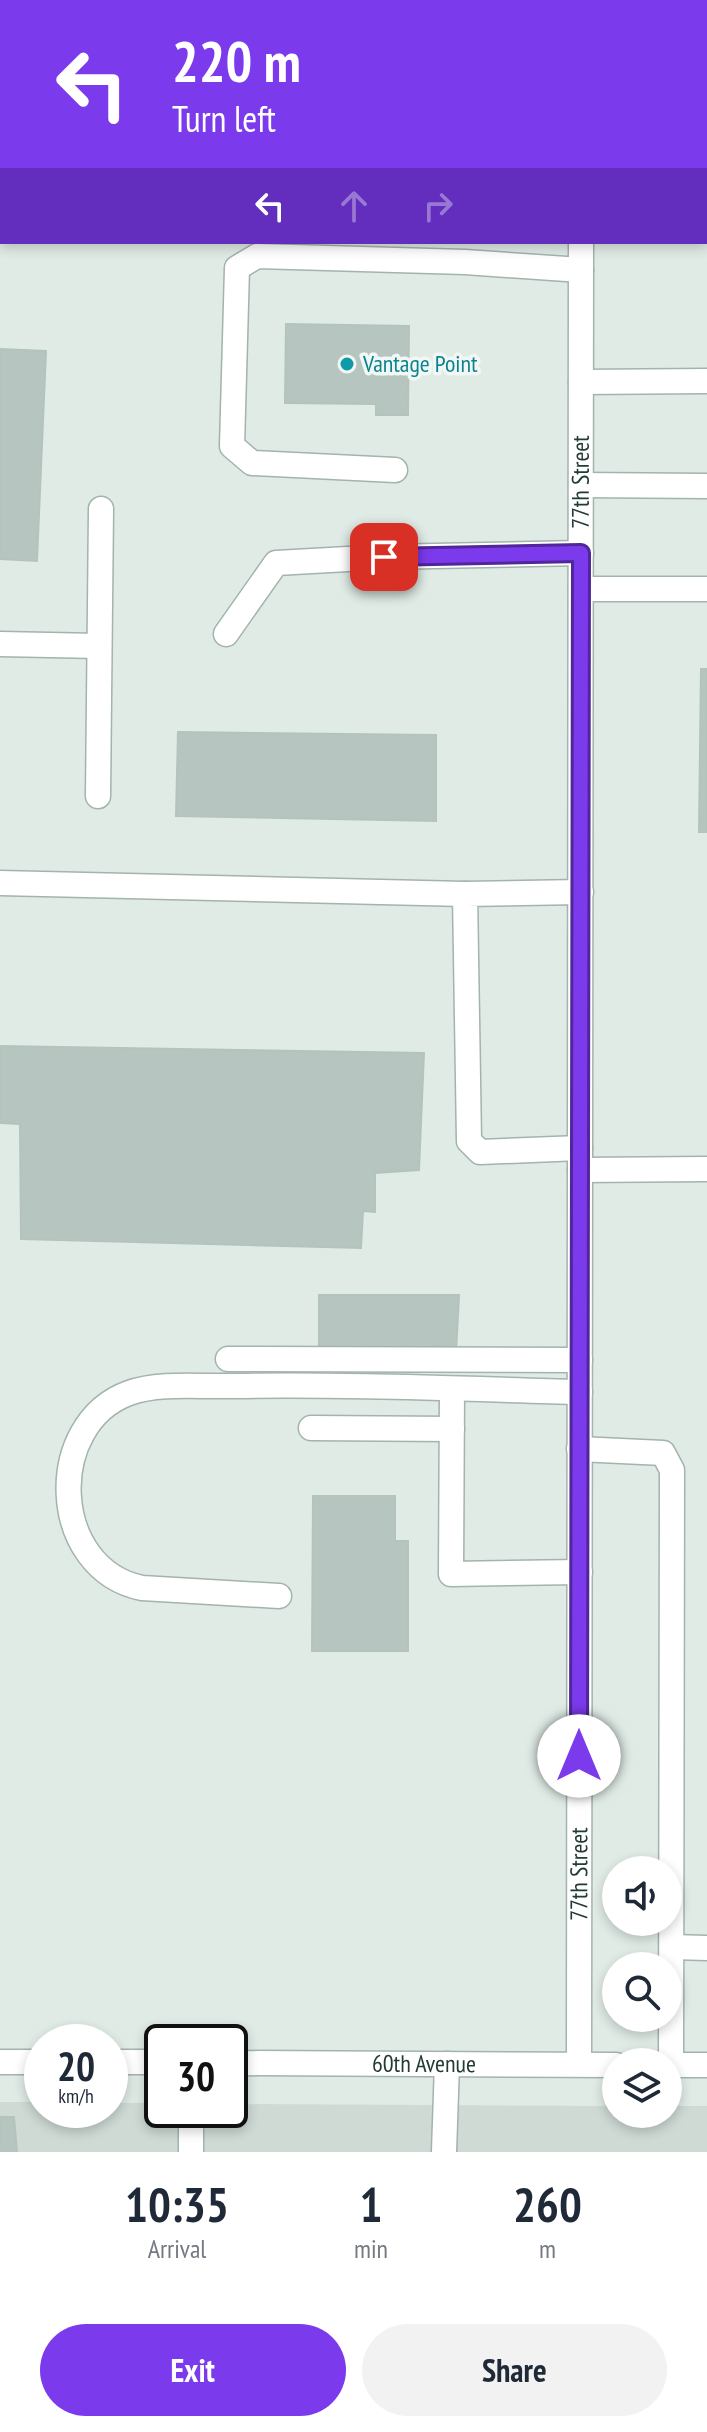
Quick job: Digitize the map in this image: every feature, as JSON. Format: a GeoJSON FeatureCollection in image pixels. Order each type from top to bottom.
{"type":"FeatureCollection","features":[{"type":"Feature","properties":{"kind":"street","name":"77th Street"},"geometry":{"type":"LineString","coordinates":[[579,2064],[581,244]]}},
{"type":"Feature","properties":{"kind":"street"},"geometry":{"type":"LineString","coordinates":[[395,470],[252,463],[232,446],[237,268],[257,256],[465,262],[581,270]]}},
{"type":"Feature","properties":{"kind":"street"},"geometry":{"type":"LineString","coordinates":[[581,382],[707,381]]}},
{"type":"Feature","properties":{"kind":"street"},"geometry":{"type":"LineString","coordinates":[[581,485],[707,486]]}},
{"type":"Feature","properties":{"kind":"street"},"geometry":{"type":"LineString","coordinates":[[98,796],[101,509]]}},
{"type":"Feature","properties":{"kind":"street"},"geometry":{"type":"LineString","coordinates":[[226,634],[276,563],[384,557],[581,553]]}},
{"type":"Feature","properties":{"kind":"street"},"geometry":{"type":"LineString","coordinates":[[581,589],[707,589]]}},
{"type":"Feature","properties":{"kind":"street"},"geometry":{"type":"LineString","coordinates":[[0,644],[99,646]]}},
{"type":"Feature","properties":{"kind":"street"},"geometry":{"type":"LineString","coordinates":[[0,883],[465,894],[581,892]]}},
{"type":"Feature","properties":{"kind":"street"},"geometry":{"type":"LineString","coordinates":[[465,894],[469,1141],[480,1152],[707,1169]]}},
{"type":"Feature","properties":{"kind":"street"},"geometry":{"type":"LineString","coordinates":[[228,1359],[580,1360]]}},
{"type":"Feature","properties":{"kind":"street"},"geometry":{"type":"LineString","coordinates":[[279,1596],[142,1588],[123,1585],[107,1574],[74,1531],[69,1514],[70,1468],[79,1440],[93,1418],[111,1401],[150,1388],[300,1385],[580,1392]]}},
{"type":"Feature","properties":{"kind":"street"},"geometry":{"type":"LineString","coordinates":[[452,1389],[451,1574],[580,1572]]}},
{"type":"Feature","properties":{"kind":"street"},"geometry":{"type":"LineString","coordinates":[[311,1428],[452,1429]]}},
{"type":"Feature","properties":{"kind":"street"},"geometry":{"type":"LineString","coordinates":[[579,1449],[663,1453],[672,1470],[669,2048]]}},
{"type":"Feature","properties":{"kind":"street"},"geometry":{"type":"LineString","coordinates":[[672,1947],[707,1948]]}},
{"type":"Feature","properties":{"kind":"street"},"geometry":{"type":"LineString","coordinates":[[0,2062],[24,2062]]}},
{"type":"Feature","properties":{"kind":"street","name":"60th Avenue"},"geometry":{"type":"LineString","coordinates":[[248,2063],[602,2065]]}},
{"type":"Feature","properties":{"kind":"street"},"geometry":{"type":"LineString","coordinates":[[444,2152],[447,2064]]}},
{"type":"Feature","properties":{"kind":"street"},"geometry":{"type":"LineString","coordinates":[[682,2065],[707,2065]]}},
{"type":"Feature","properties":{"kind":"street"},"geometry":{"type":"LineString","coordinates":[[191,2128],[191,2152]]}},
{"type":"Feature","properties":{"kind":"shaded area"},"geometry":{"type":"Polygon","coordinates":[[[0,2102],[24,2102],[24,2128],[128,2128],[128,2103],[144,2103],[144,2128],[248,2128],[248,2104],[602,2106],[602,2128],[682,2128],[682,2106],[707,2106],[707,2152],[0,2152],[0,2102]]]}},
{"type":"Feature","properties":{"kind":"building","name":"Vantage Point"},"geometry":{"type":"Polygon","coordinates":[[[286,324],[409,326],[408,415],[376,415],[376,404],[285,403],[286,324]]]}},
{"type":"Feature","properties":{"kind":"building"},"geometry":{"type":"Polygon","coordinates":[[[0,349],[46,351],[37,561],[0,559],[0,349]]]}},
{"type":"Feature","properties":{"kind":"building"},"geometry":{"type":"Polygon","coordinates":[[[701,669],[707,669],[707,832],[699,832],[701,669]]]}},
{"type":"Feature","properties":{"kind":"building"},"geometry":{"type":"Polygon","coordinates":[[[178,732],[436,735],[436,821],[176,816],[178,732]]]}},
{"type":"Feature","properties":{"kind":"building"},"geometry":{"type":"Polygon","coordinates":[[[0,1046],[424,1053],[419,1170],[375,1173],[375,1212],[363,1211],[361,1248],[21,1239],[20,1124],[0,1123],[0,1046]]]}},
{"type":"Feature","properties":{"kind":"building"},"geometry":{"type":"Polygon","coordinates":[[[319,1295],[459,1295],[456,1354],[319,1350],[319,1295]]]}},
{"type":"Feature","properties":{"kind":"building"},"geometry":{"type":"Polygon","coordinates":[[[313,1496],[395,1496],[395,1541],[408,1541],[408,1651],[312,1651],[313,1496]]]}},
{"type":"Feature","properties":{"kind":"building"},"geometry":{"type":"Polygon","coordinates":[[[0,2117],[14,2117],[17,2152],[0,2152],[0,2117]]]}},
{"type":"Feature","properties":{"kind":"place","name":"Vantage Point"},"geometry":{"type":"Point","coordinates":[347,364]}},
{"type":"Feature","properties":{"kind":"route"},"geometry":{"type":"LineString","coordinates":[[384,557],[581,553],[579,1756]]}}]}
